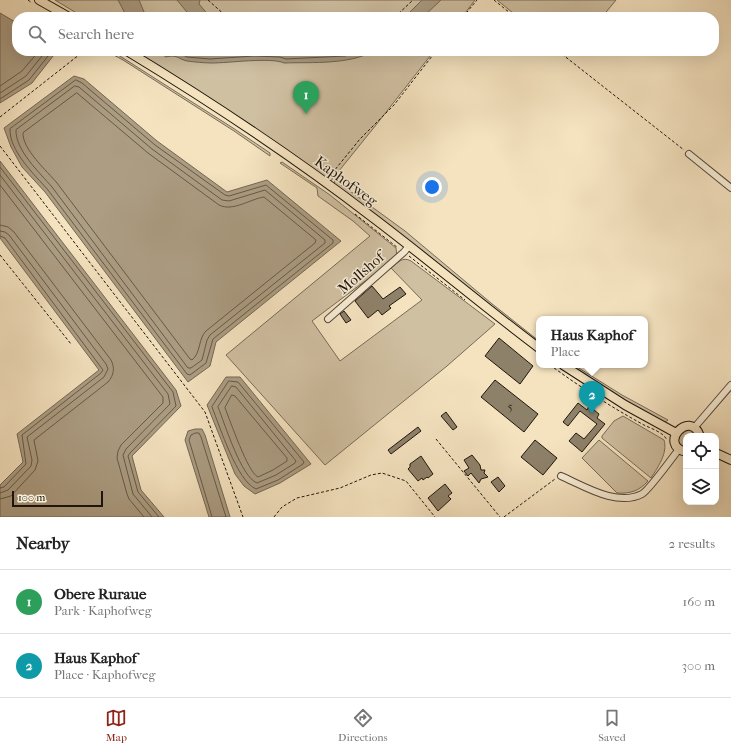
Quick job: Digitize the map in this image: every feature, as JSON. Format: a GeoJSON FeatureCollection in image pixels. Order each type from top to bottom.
{"type":"FeatureCollection","features":[{"type":"Feature","properties":{"kind":"main road"},"geometry":{"type":"LineString","coordinates":[[39,0],[60,12]]}},
{"type":"Feature","properties":{"kind":"main road","name":"Kaphofweg"},"geometry":{"type":"LineString","coordinates":[[129,56],[210,103],[325,182],[407,249],[536,346]]}},
{"type":"Feature","properties":{"kind":"main road"},"geometry":{"type":"LineString","coordinates":[[568,368],[625,405],[676,433]]}},
{"type":"Feature","properties":{"kind":"main road"},"geometry":{"type":"LineString","coordinates":[[682,451],[674,440],[678,430],[684,426],[694,428],[698,433]]}},
{"type":"Feature","properties":{"kind":"main road"},"geometry":{"type":"LineString","coordinates":[[719,454],[731,460]]}},
{"type":"Feature","properties":{"kind":"lane"},"geometry":{"type":"LineString","coordinates":[[689,154],[731,188]]}},
{"type":"Feature","properties":{"kind":"lane","name":"Mollshof"},"geometry":{"type":"LineString","coordinates":[[328,318],[407,249]]}},
{"type":"Feature","properties":{"kind":"lane"},"geometry":{"type":"LineString","coordinates":[[694,428],[731,385]]}},
{"type":"Feature","properties":{"kind":"lane"},"geometry":{"type":"LineString","coordinates":[[561,476],[610,497],[628,498],[643,494],[682,451]]}},
{"type":"Feature","properties":{"kind":"path"},"geometry":{"type":"LineString","coordinates":[[208,0],[221,12]]}},
{"type":"Feature","properties":{"kind":"path"},"geometry":{"type":"LineString","coordinates":[[400,12],[413,0]]}},
{"type":"Feature","properties":{"kind":"path"},"geometry":{"type":"LineString","coordinates":[[468,12],[477,0]]}},
{"type":"Feature","properties":{"kind":"path"},"geometry":{"type":"LineString","coordinates":[[494,0],[509,12]]}},
{"type":"Feature","properties":{"kind":"path"},"geometry":{"type":"LineString","coordinates":[[0,117],[78,56]]}},
{"type":"Feature","properties":{"kind":"path"},"geometry":{"type":"LineString","coordinates":[[325,182],[360,139],[394,105],[432,56]]}},
{"type":"Feature","properties":{"kind":"path"},"geometry":{"type":"LineString","coordinates":[[564,56],[689,154]]}},
{"type":"Feature","properties":{"kind":"path"},"geometry":{"type":"LineString","coordinates":[[0,146],[205,412],[243,517]]}},
{"type":"Feature","properties":{"kind":"path"},"geometry":{"type":"LineString","coordinates":[[356,214],[407,249],[468,302]]}},
{"type":"Feature","properties":{"kind":"path"},"geometry":{"type":"LineString","coordinates":[[0,255],[72,344]]}},
{"type":"Feature","properties":{"kind":"path"},"geometry":{"type":"LineString","coordinates":[[554,368],[593,395],[665,436],[668,442]]}},
{"type":"Feature","properties":{"kind":"path"},"geometry":{"type":"LineString","coordinates":[[436,440],[500,517]]}},
{"type":"Feature","properties":{"kind":"path"},"geometry":{"type":"LineString","coordinates":[[274,517],[282,507],[297,498],[340,488],[371,475],[382,473],[406,481],[435,517]]}},
{"type":"Feature","properties":{"kind":"path"},"geometry":{"type":"LineString","coordinates":[[504,517],[537,491],[561,476]]}},
{"type":"Feature","properties":{"kind":"shaded area"},"geometry":{"type":"Polygon","coordinates":[[[55,0],[475,0],[466,12],[75,12],[55,0]]]}},
{"type":"Feature","properties":{"kind":"shaded area"},"geometry":{"type":"Polygon","coordinates":[[[497,0],[616,0],[606,12],[512,12],[497,0]]]}},
{"type":"Feature","properties":{"kind":"shaded area"},"geometry":{"type":"Polygon","coordinates":[[[115,56],[120,56],[233,128],[270,153],[270,156],[234,131],[115,56]]]}},
{"type":"Feature","properties":{"kind":"shaded area"},"geometry":{"type":"Polygon","coordinates":[[[142,56],[430,56],[330,182],[188,84],[142,56]]]}},
{"type":"Feature","properties":{"kind":"shaded area"},"geometry":{"type":"Polygon","coordinates":[[[282,162],[330,195],[396,248],[397,257],[312,321],[340,361],[422,300],[391,268],[398,262],[405,259],[411,261],[495,324],[447,366],[325,465],[226,355],[370,236],[353,221],[318,196],[317,188],[280,163],[282,162]]]}},
{"type":"Feature","properties":{"kind":"shaded area"},"geometry":{"type":"Polygon","coordinates":[[[335,180],[405,231],[536,339],[536,343],[334,184],[335,180]]]}},
{"type":"Feature","properties":{"kind":"shaded area"},"geometry":{"type":"Polygon","coordinates":[[[573,368],[579,368],[622,395],[668,420],[664,423],[624,401],[573,368]]]}},
{"type":"Feature","properties":{"kind":"shaded area"},"geometry":{"type":"Polygon","coordinates":[[[623,416],[664,440],[665,450],[659,465],[651,478],[602,438],[614,421],[623,416]]]}},
{"type":"Feature","properties":{"kind":"shaded area"},"geometry":{"type":"Polygon","coordinates":[[[685,430],[692,431],[694,433],[683,433],[683,448],[678,443],[680,435],[685,430]]]}},
{"type":"Feature","properties":{"kind":"shaded area"},"geometry":{"type":"Polygon","coordinates":[[[599,440],[648,481],[634,491],[617,493],[582,458],[599,440]]]}},
{"type":"Feature","properties":{"kind":"water"},"geometry":{"type":"Polygon","coordinates":[[[118,0],[139,0],[144,12],[124,12],[118,0]]]}},
{"type":"Feature","properties":{"kind":"water"},"geometry":{"type":"Polygon","coordinates":[[[177,0],[200,0],[199,4],[206,12],[187,12],[177,0]]]}},
{"type":"Feature","properties":{"kind":"water"},"geometry":{"type":"Polygon","coordinates":[[[422,0],[441,0],[428,12],[410,12],[422,0]]]}},
{"type":"Feature","properties":{"kind":"water"},"geometry":{"type":"Polygon","coordinates":[[[0,13],[12,20],[12,56],[53,56],[32,83],[0,103],[0,13]]]}},
{"type":"Feature","properties":{"kind":"water"},"geometry":{"type":"Polygon","coordinates":[[[173,56],[361,56],[342,61],[284,63],[270,60],[260,60],[203,63],[187,61],[173,56]]]}},
{"type":"Feature","properties":{"kind":"water"},"geometry":{"type":"Polygon","coordinates":[[[74,76],[84,79],[157,141],[227,192],[267,180],[341,241],[216,342],[210,366],[188,382],[45,192],[22,167],[11,147],[4,128],[74,76]]]}},
{"type":"Feature","properties":{"kind":"water"},"geometry":{"type":"Polygon","coordinates":[[[0,161],[176,390],[181,406],[132,456],[141,490],[164,517],[0,517],[0,485],[23,462],[17,434],[99,370],[0,238],[0,161]]]}},
{"type":"Feature","properties":{"kind":"water"},"geometry":{"type":"Polygon","coordinates":[[[226,377],[240,377],[311,464],[280,483],[255,494],[244,486],[235,474],[207,405],[226,377]]]}},
{"type":"Feature","properties":{"kind":"water"},"geometry":{"type":"Polygon","coordinates":[[[202,429],[205,435],[230,517],[209,517],[185,440],[188,431],[202,429]]]}},
{"type":"Feature","properties":{"kind":"building"},"geometry":{"type":"Polygon","coordinates":[[[372,286],[383,299],[400,287],[406,294],[389,306],[391,308],[382,315],[378,310],[368,318],[355,301],[372,286]]]}},
{"type":"Feature","properties":{"kind":"building"},"geometry":{"type":"Polygon","coordinates":[[[344,311],[351,320],[346,323],[340,314],[344,311]]]}},
{"type":"Feature","properties":{"kind":"building"},"geometry":{"type":"Polygon","coordinates":[[[499,338],[533,366],[520,384],[485,356],[499,338]]]}},
{"type":"Feature","properties":{"kind":"building"},"geometry":{"type":"Polygon","coordinates":[[[495,380],[538,414],[524,432],[481,397],[495,380]]]}},
{"type":"Feature","properties":{"kind":"building"},"geometry":{"type":"Polygon","coordinates":[[[578,403],[587,410],[589,406],[599,414],[597,418],[605,424],[582,452],[569,441],[576,433],[584,439],[597,424],[580,411],[568,426],[563,422],[578,403]]]}},
{"type":"Feature","properties":{"kind":"building"},"geometry":{"type":"Polygon","coordinates":[[[446,412],[457,427],[453,430],[441,416],[446,412]]]}},
{"type":"Feature","properties":{"kind":"building"},"geometry":{"type":"Polygon","coordinates":[[[418,427],[421,431],[391,454],[388,450],[418,427]]]}},
{"type":"Feature","properties":{"kind":"building"},"geometry":{"type":"Polygon","coordinates":[[[535,440],[557,458],[543,475],[521,457],[535,440]]]}},
{"type":"Feature","properties":{"kind":"building"},"geometry":{"type":"Polygon","coordinates":[[[472,455],[480,465],[481,470],[485,470],[484,473],[488,477],[481,479],[479,483],[471,473],[468,476],[464,471],[469,468],[464,460],[472,455]]]}},
{"type":"Feature","properties":{"kind":"building"},"geometry":{"type":"Polygon","coordinates":[[[421,456],[433,474],[428,478],[427,477],[423,480],[422,478],[418,481],[408,469],[410,464],[421,456]]]}},
{"type":"Feature","properties":{"kind":"building"},"geometry":{"type":"Polygon","coordinates":[[[498,477],[505,486],[499,492],[491,482],[498,477]]]}},
{"type":"Feature","properties":{"kind":"building"},"geometry":{"type":"Polygon","coordinates":[[[445,484],[452,493],[448,496],[451,499],[438,511],[428,498],[445,484]]]}},
{"type":"Feature","properties":{"kind":"place","name":"Obere Ruraue"},"geometry":{"type":"Point","coordinates":[306,114]}},
{"type":"Feature","properties":{"kind":"place","name":"Haus Kaphof"},"geometry":{"type":"Point","coordinates":[592,414]}}]}
